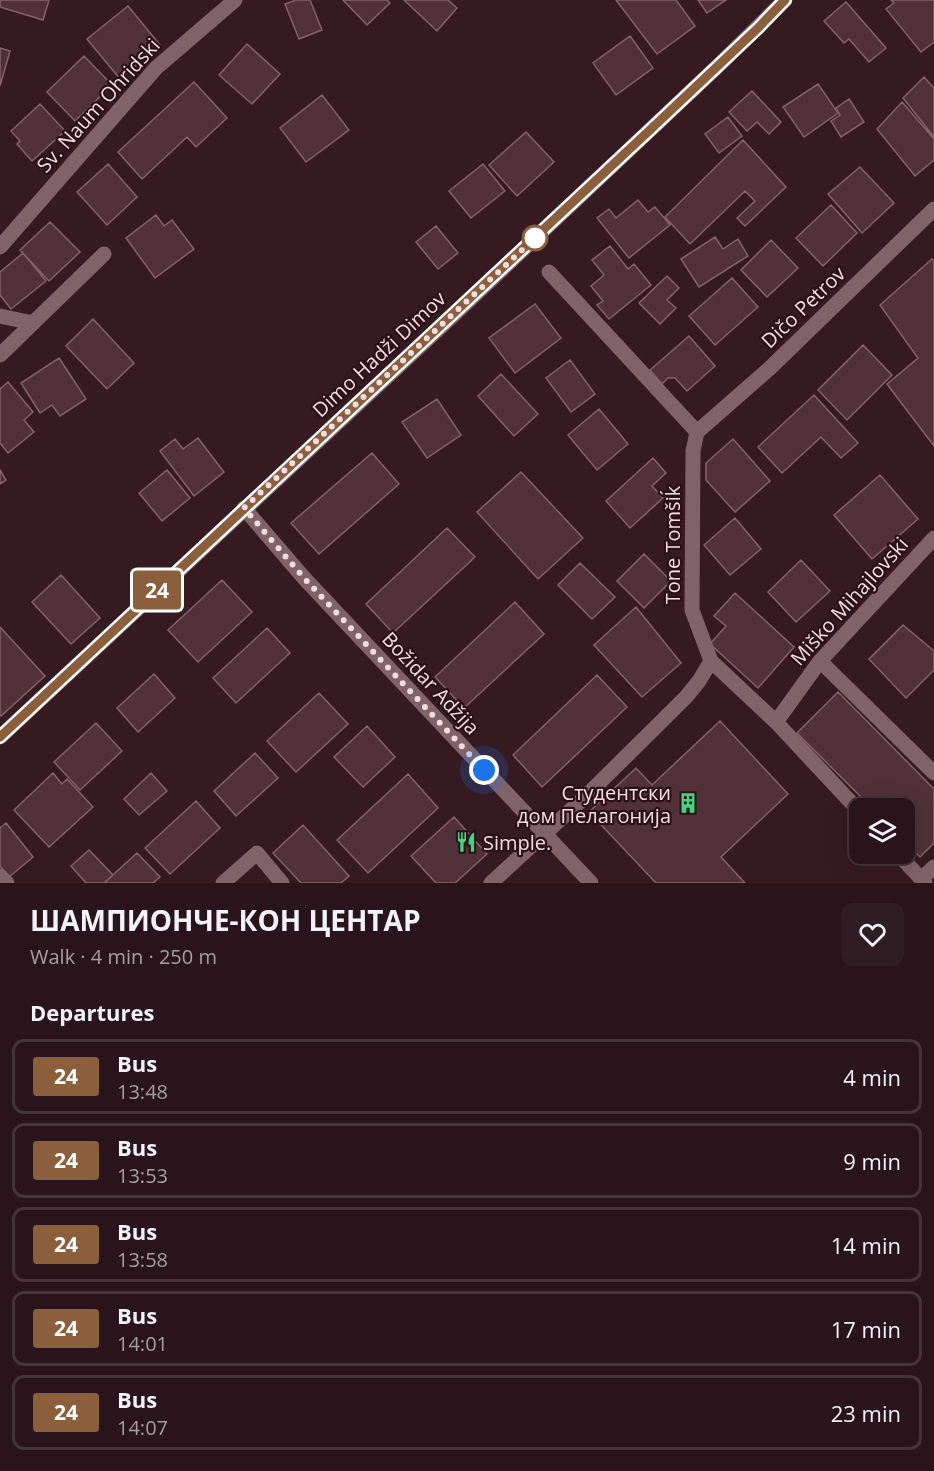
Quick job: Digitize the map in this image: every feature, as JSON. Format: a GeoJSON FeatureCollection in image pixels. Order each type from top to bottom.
{"type":"FeatureCollection","features":[{"type":"Feature","properties":{"kind":"street","name":"Sv. Naum Ohridski"},"geometry":{"type":"LineString","coordinates":[[0,247],[156,68],[235,0]]}},
{"type":"Feature","properties":{"kind":"street","name":"Dimo Hadži Dimov"},"geometry":{"type":"LineString","coordinates":[[0,737],[660,121],[758,28],[784,0]]}},
{"type":"Feature","properties":{"kind":"street","name":"Dičo Petrov"},"geometry":{"type":"LineString","coordinates":[[697,432],[770,368],[934,209]]}},
{"type":"Feature","properties":{"kind":"street"},"geometry":{"type":"LineString","coordinates":[[923,220],[934,231]]}},
{"type":"Feature","properties":{"kind":"street"},"geometry":{"type":"LineString","coordinates":[[0,355],[104,254]]}},
{"type":"Feature","properties":{"kind":"street"},"geometry":{"type":"LineString","coordinates":[[549,272],[697,432]]}},
{"type":"Feature","properties":{"kind":"street"},"geometry":{"type":"LineString","coordinates":[[0,316],[33,323]]}},
{"type":"Feature","properties":{"kind":"street","name":"Tone Tomšiḱ"},"geometry":{"type":"LineString","coordinates":[[697,432],[693,451],[692,610],[711,661],[776,722],[849,800]]}},
{"type":"Feature","properties":{"kind":"street","name":"Božidar Adžija"},"geometry":{"type":"LineString","coordinates":[[244,508],[304,578],[591,883]]}},
{"type":"Feature","properties":{"kind":"street","name":"Miško Mihajlovski"},"geometry":{"type":"LineString","coordinates":[[776,722],[820,661],[934,538]]}},
{"type":"Feature","properties":{"kind":"street"},"geometry":{"type":"LineString","coordinates":[[491,883],[586,796],[686,697],[711,661]]}},
{"type":"Feature","properties":{"kind":"street"},"geometry":{"type":"LineString","coordinates":[[820,661],[934,773]]}},
{"type":"Feature","properties":{"kind":"street"},"geometry":{"type":"LineString","coordinates":[[223,883],[257,853],[282,883]]}},
{"type":"Feature","properties":{"kind":"street"},"geometry":{"type":"LineString","coordinates":[[907,864],[923,881],[934,867]]}},
{"type":"Feature","properties":{"kind":"street"},"geometry":{"type":"LineString","coordinates":[[0,876],[7,883]]}},
{"type":"Feature","properties":{"kind":"building"},"geometry":{"type":"Polygon","coordinates":[[[0,0],[49,0],[43,20],[0,7],[0,0]]]}},
{"type":"Feature","properties":{"kind":"building"},"geometry":{"type":"Polygon","coordinates":[[[296,0],[310,0],[322,30],[299,39],[285,4],[296,0]]]}},
{"type":"Feature","properties":{"kind":"building"},"geometry":{"type":"Polygon","coordinates":[[[343,0],[387,0],[390,3],[367,25],[343,0]]]}},
{"type":"Feature","properties":{"kind":"building"},"geometry":{"type":"Polygon","coordinates":[[[404,0],[448,0],[457,8],[437,31],[404,0]]]}},
{"type":"Feature","properties":{"kind":"building"},"geometry":{"type":"Polygon","coordinates":[[[616,0],[676,0],[695,26],[657,54],[616,0]]]}},
{"type":"Feature","properties":{"kind":"building"},"geometry":{"type":"Polygon","coordinates":[[[698,0],[726,0],[707,13],[698,0]]]}},
{"type":"Feature","properties":{"kind":"building"},"geometry":{"type":"Polygon","coordinates":[[[891,0],[934,0],[934,42],[921,52],[886,9],[894,3],[891,0]]]}},
{"type":"Feature","properties":{"kind":"building"},"geometry":{"type":"Polygon","coordinates":[[[846,2],[886,48],[869,62],[849,39],[844,43],[824,21],[846,2]]]}},
{"type":"Feature","properties":{"kind":"building"},"geometry":{"type":"Polygon","coordinates":[[[128,6],[160,45],[120,79],[87,39],[128,6]]]}},
{"type":"Feature","properties":{"kind":"building"},"geometry":{"type":"Polygon","coordinates":[[[630,36],[653,68],[616,95],[593,63],[630,36]]]}},
{"type":"Feature","properties":{"kind":"building"},"geometry":{"type":"Polygon","coordinates":[[[247,44],[280,74],[252,104],[219,75],[247,44]]]}},
{"type":"Feature","properties":{"kind":"building"},"geometry":{"type":"Polygon","coordinates":[[[0,48],[10,51],[0,86],[0,48]]]}},
{"type":"Feature","properties":{"kind":"building"},"geometry":{"type":"Polygon","coordinates":[[[84,56],[112,85],[75,121],[47,92],[84,56]]]}},
{"type":"Feature","properties":{"kind":"building"},"geometry":{"type":"Polygon","coordinates":[[[924,77],[934,88],[934,137],[903,98],[924,77]]]}},
{"type":"Feature","properties":{"kind":"building"},"geometry":{"type":"Polygon","coordinates":[[[194,82],[227,118],[196,147],[187,137],[142,179],[118,152],[194,82]]]}},
{"type":"Feature","properties":{"kind":"building"},"geometry":{"type":"Polygon","coordinates":[[[818,84],[838,113],[804,137],[783,107],[818,84]]]}},
{"type":"Feature","properties":{"kind":"building"},"geometry":{"type":"Polygon","coordinates":[[[752,91],[781,122],[769,134],[757,122],[747,131],[729,112],[752,91]]]}},
{"type":"Feature","properties":{"kind":"building"},"geometry":{"type":"Polygon","coordinates":[[[322,95],[349,130],[306,162],[280,128],[322,95]]]}},
{"type":"Feature","properties":{"kind":"building"},"geometry":{"type":"Polygon","coordinates":[[[849,99],[864,122],[841,137],[831,121],[840,115],[836,108],[849,99]]]}},
{"type":"Feature","properties":{"kind":"building"},"geometry":{"type":"Polygon","coordinates":[[[902,102],[934,139],[934,160],[915,176],[877,129],[902,102]]]}},
{"type":"Feature","properties":{"kind":"building"},"geometry":{"type":"Polygon","coordinates":[[[40,104],[65,131],[32,161],[17,144],[20,141],[11,131],[40,104]]]}},
{"type":"Feature","properties":{"kind":"building"},"geometry":{"type":"Polygon","coordinates":[[[728,117],[742,136],[719,153],[705,134],[728,117]]]}},
{"type":"Feature","properties":{"kind":"building"},"geometry":{"type":"Polygon","coordinates":[[[526,132],[554,162],[517,196],[489,165],[526,132]]]}},
{"type":"Feature","properties":{"kind":"building"},"geometry":{"type":"Polygon","coordinates":[[[743,140],[786,187],[745,226],[737,218],[755,201],[745,191],[690,244],[665,217],[743,140]]]}},
{"type":"Feature","properties":{"kind":"building"},"geometry":{"type":"Polygon","coordinates":[[[108,164],[137,197],[107,225],[77,192],[108,164]]]}},
{"type":"Feature","properties":{"kind":"building"},"geometry":{"type":"Polygon","coordinates":[[[483,164],[505,191],[471,218],[449,191],[483,164]]]}},
{"type":"Feature","properties":{"kind":"building"},"geometry":{"type":"Polygon","coordinates":[[[860,167],[894,203],[862,233],[828,194],[860,167]]]}},
{"type":"Feature","properties":{"kind":"building"},"geometry":{"type":"Polygon","coordinates":[[[638,200],[648,212],[655,207],[670,225],[629,258],[597,218],[609,209],[616,218],[638,200]]]}},
{"type":"Feature","properties":{"kind":"building"},"geometry":{"type":"Polygon","coordinates":[[[831,205],[857,233],[823,266],[796,238],[831,205]]]}},
{"type":"Feature","properties":{"kind":"building"},"geometry":{"type":"Polygon","coordinates":[[[156,215],[164,226],[172,220],[194,249],[155,278],[126,238],[156,215]]]}},
{"type":"Feature","properties":{"kind":"building"},"geometry":{"type":"Polygon","coordinates":[[[50,222],[80,252],[49,281],[20,250],[50,222]]]}},
{"type":"Feature","properties":{"kind":"building"},"geometry":{"type":"Polygon","coordinates":[[[436,226],[458,253],[438,269],[416,242],[436,226]]]}},
{"type":"Feature","properties":{"kind":"building"},"geometry":{"type":"Polygon","coordinates":[[[715,237],[723,249],[738,239],[748,256],[699,287],[681,259],[715,237]]]}},
{"type":"Feature","properties":{"kind":"building"},"geometry":{"type":"Polygon","coordinates":[[[771,240],[798,268],[767,297],[741,270],[771,240]]]}},
{"type":"Feature","properties":{"kind":"building"},"geometry":{"type":"Polygon","coordinates":[[[610,246],[628,269],[634,264],[651,285],[609,319],[597,305],[603,301],[591,286],[604,275],[592,260],[610,246]]]}},
{"type":"Feature","properties":{"kind":"building"},"geometry":{"type":"Polygon","coordinates":[[[23,253],[46,281],[11,309],[0,295],[0,272],[23,253]]]}},
{"type":"Feature","properties":{"kind":"building"},"geometry":{"type":"Polygon","coordinates":[[[932,259],[934,261],[934,446],[887,384],[918,358],[880,305],[932,259]]]}},
{"type":"Feature","properties":{"kind":"building"},"geometry":{"type":"Polygon","coordinates":[[[667,276],[679,288],[667,300],[676,308],[660,324],[639,303],[667,276]]]}},
{"type":"Feature","properties":{"kind":"building"},"geometry":{"type":"Polygon","coordinates":[[[732,278],[758,307],[715,345],[689,316],[732,278]]]}},
{"type":"Feature","properties":{"kind":"building"},"geometry":{"type":"Polygon","coordinates":[[[535,304],[561,338],[515,373],[489,338],[535,304]]]}},
{"type":"Feature","properties":{"kind":"building"},"geometry":{"type":"Polygon","coordinates":[[[93,319],[134,363],[107,389],[66,346],[93,319]]]}},
{"type":"Feature","properties":{"kind":"building"},"geometry":{"type":"Polygon","coordinates":[[[689,336],[715,366],[687,391],[675,378],[668,378],[662,384],[650,370],[689,336]]]}},
{"type":"Feature","properties":{"kind":"building"},"geometry":{"type":"Polygon","coordinates":[[[863,345],[892,375],[847,420],[818,390],[863,345]]]}},
{"type":"Feature","properties":{"kind":"building"},"geometry":{"type":"Polygon","coordinates":[[[59,358],[86,399],[60,416],[52,405],[40,413],[21,383],[59,358]]]}},
{"type":"Feature","properties":{"kind":"building"},"geometry":{"type":"Polygon","coordinates":[[[570,360],[595,394],[571,412],[546,378],[570,360]]]}},
{"type":"Feature","properties":{"kind":"building"},"geometry":{"type":"Polygon","coordinates":[[[501,374],[538,414],[514,436],[478,396],[501,374]]]}},
{"type":"Feature","properties":{"kind":"building"},"geometry":{"type":"Polygon","coordinates":[[[8,382],[33,412],[24,420],[34,432],[8,453],[0,443],[0,389],[8,382]]]}},
{"type":"Feature","properties":{"kind":"building"},"geometry":{"type":"Polygon","coordinates":[[[814,395],[858,443],[841,458],[821,437],[782,473],[758,447],[814,395]]]}},
{"type":"Feature","properties":{"kind":"building"},"geometry":{"type":"Polygon","coordinates":[[[437,399],[461,435],[427,458],[402,422],[437,399]]]}},
{"type":"Feature","properties":{"kind":"building"},"geometry":{"type":"Polygon","coordinates":[[[599,409],[628,444],[597,470],[568,435],[599,409]]]}},
{"type":"Feature","properties":{"kind":"building"},"geometry":{"type":"Polygon","coordinates":[[[198,438],[224,472],[194,496],[160,451],[175,439],[183,449],[198,438]]]}},
{"type":"Feature","properties":{"kind":"building"},"geometry":{"type":"Polygon","coordinates":[[[733,439],[770,481],[735,512],[706,480],[706,463],[733,439]]]}},
{"type":"Feature","properties":{"kind":"building"},"geometry":{"type":"Polygon","coordinates":[[[372,453],[399,484],[319,554],[291,523],[372,453]]]}},
{"type":"Feature","properties":{"kind":"building"},"geometry":{"type":"Polygon","coordinates":[[[653,458],[666,473],[652,486],[663,498],[630,528],[606,501],[653,458]]]}},
{"type":"Feature","properties":{"kind":"building"},"geometry":{"type":"Polygon","coordinates":[[[0,470],[6,480],[0,484],[0,470]]]}},
{"type":"Feature","properties":{"kind":"building"},"geometry":{"type":"Polygon","coordinates":[[[167,470],[190,498],[162,521],[139,493],[167,470]]]}},
{"type":"Feature","properties":{"kind":"building"},"geometry":{"type":"Polygon","coordinates":[[[521,472],[583,538],[538,579],[477,512],[521,472]]]}},
{"type":"Feature","properties":{"kind":"building"},"geometry":{"type":"Polygon","coordinates":[[[880,475],[918,519],[872,559],[834,515],[880,475]]]}},
{"type":"Feature","properties":{"kind":"building"},"geometry":{"type":"Polygon","coordinates":[[[735,518],[761,549],[730,575],[704,545],[735,518]]]}},
{"type":"Feature","properties":{"kind":"building"},"geometry":{"type":"Polygon","coordinates":[[[447,528],[475,557],[393,633],[366,604],[447,528]]]}},
{"type":"Feature","properties":{"kind":"building"},"geometry":{"type":"Polygon","coordinates":[[[644,554],[671,581],[644,608],[617,581],[644,554]]]}},
{"type":"Feature","properties":{"kind":"building"},"geometry":{"type":"Polygon","coordinates":[[[801,560],[830,591],[796,622],[768,592],[801,560]]]}},
{"type":"Feature","properties":{"kind":"building"},"geometry":{"type":"Polygon","coordinates":[[[580,563],[615,597],[592,619],[558,585],[580,563]]]}},
{"type":"Feature","properties":{"kind":"building"},"geometry":{"type":"Polygon","coordinates":[[[61,575],[100,618],[71,644],[32,602],[61,575]]]}},
{"type":"Feature","properties":{"kind":"building"},"geometry":{"type":"Polygon","coordinates":[[[222,580],[252,612],[198,662],[168,630],[222,580]]]}},
{"type":"Feature","properties":{"kind":"building"},"geometry":{"type":"Polygon","coordinates":[[[735,593],[794,647],[758,688],[710,644],[726,626],[714,616],[735,593]]]}},
{"type":"Feature","properties":{"kind":"building"},"geometry":{"type":"Polygon","coordinates":[[[515,602],[544,634],[464,708],[435,677],[515,602]]]}},
{"type":"Feature","properties":{"kind":"building"},"geometry":{"type":"Polygon","coordinates":[[[636,607],[681,663],[642,697],[594,645],[636,607]]]}},
{"type":"Feature","properties":{"kind":"building"},"geometry":{"type":"Polygon","coordinates":[[[903,625],[934,651],[934,670],[906,698],[869,659],[903,625]]]}},
{"type":"Feature","properties":{"kind":"building"},"geometry":{"type":"Polygon","coordinates":[[[0,627],[45,676],[1,716],[0,714],[0,627]]]}},
{"type":"Feature","properties":{"kind":"building"},"geometry":{"type":"Polygon","coordinates":[[[267,628],[290,653],[236,703],[213,678],[267,628]]]}},
{"type":"Feature","properties":{"kind":"building"},"geometry":{"type":"Polygon","coordinates":[[[154,674],[175,698],[138,732],[117,708],[154,674]]]}},
{"type":"Feature","properties":{"kind":"building"},"geometry":{"type":"Polygon","coordinates":[[[597,675],[627,707],[542,787],[513,755],[597,675]]]}},
{"type":"Feature","properties":{"kind":"building"},"geometry":{"type":"Polygon","coordinates":[[[838,692],[934,789],[934,843],[920,857],[915,852],[915,798],[862,798],[797,733],[838,692]]]}},
{"type":"Feature","properties":{"kind":"building"},"geometry":{"type":"Polygon","coordinates":[[[319,693],[348,724],[296,772],[267,741],[319,693]]]}},
{"type":"Feature","properties":{"kind":"building","name":"Студентски дом Пелагонија"},"geometry":{"type":"Polygon","coordinates":[[[720,721],[788,794],[721,857],[745,883],[656,883],[589,812],[636,768],[652,785],[720,721]]]}},
{"type":"Feature","properties":{"kind":"building"},"geometry":{"type":"Polygon","coordinates":[[[96,723],[122,751],[80,790],[54,762],[96,723]]]}},
{"type":"Feature","properties":{"kind":"building"},"geometry":{"type":"Polygon","coordinates":[[[367,726],[395,757],[363,787],[334,757],[367,726]]]}},
{"type":"Feature","properties":{"kind":"building"},"geometry":{"type":"Polygon","coordinates":[[[255,753],[278,778],[236,816],[214,791],[255,753]]]}},
{"type":"Feature","properties":{"kind":"building"},"geometry":{"type":"Polygon","coordinates":[[[53,773],[62,784],[67,779],[93,807],[49,847],[14,810],[53,773]]]}},
{"type":"Feature","properties":{"kind":"building"},"geometry":{"type":"Polygon","coordinates":[[[151,773],[167,791],[139,815],[124,799],[151,773]]]}},
{"type":"Feature","properties":{"kind":"building"},"geometry":{"type":"Polygon","coordinates":[[[408,774],[438,808],[368,873],[337,840],[408,774]]]}},
{"type":"Feature","properties":{"kind":"building"},"geometry":{"type":"Polygon","coordinates":[[[196,801],[220,828],[170,874],[145,848],[196,801]]]}},
{"type":"Feature","properties":{"kind":"building"},"geometry":{"type":"Polygon","coordinates":[[[454,817],[487,854],[455,883],[436,883],[411,856],[454,817]]]}},
{"type":"Feature","properties":{"kind":"building"},"geometry":{"type":"Polygon","coordinates":[[[6,823],[33,857],[9,877],[0,866],[0,828],[6,823]]]}},
{"type":"Feature","properties":{"kind":"building"},"geometry":{"type":"Polygon","coordinates":[[[303,825],[349,876],[341,883],[301,883],[273,853],[303,825]]]}},
{"type":"Feature","properties":{"kind":"building"},"geometry":{"type":"Polygon","coordinates":[[[89,850],[113,875],[104,883],[86,883],[71,866],[89,850]]]}},
{"type":"Feature","properties":{"kind":"building"},"geometry":{"type":"Polygon","coordinates":[[[137,853],[160,877],[153,883],[104,883],[137,853]]]}},
{"type":"Feature","properties":{"kind":"bus line","name":"24"},"geometry":{"type":"LineString","coordinates":[[0,737],[651,129],[785,0]]}},
{"type":"Feature","properties":{"kind":"place","name":"Студентски дом Пелагонија"},"geometry":{"type":"Point","coordinates":[688,803]}},
{"type":"Feature","properties":{"kind":"place","name":"Simple."},"geometry":{"type":"Point","coordinates":[466,842]}},
{"type":"Feature","properties":{"kind":"route"},"geometry":{"type":"LineString","coordinates":[[484,770],[304,578],[244,508],[535,238]]}}]}
